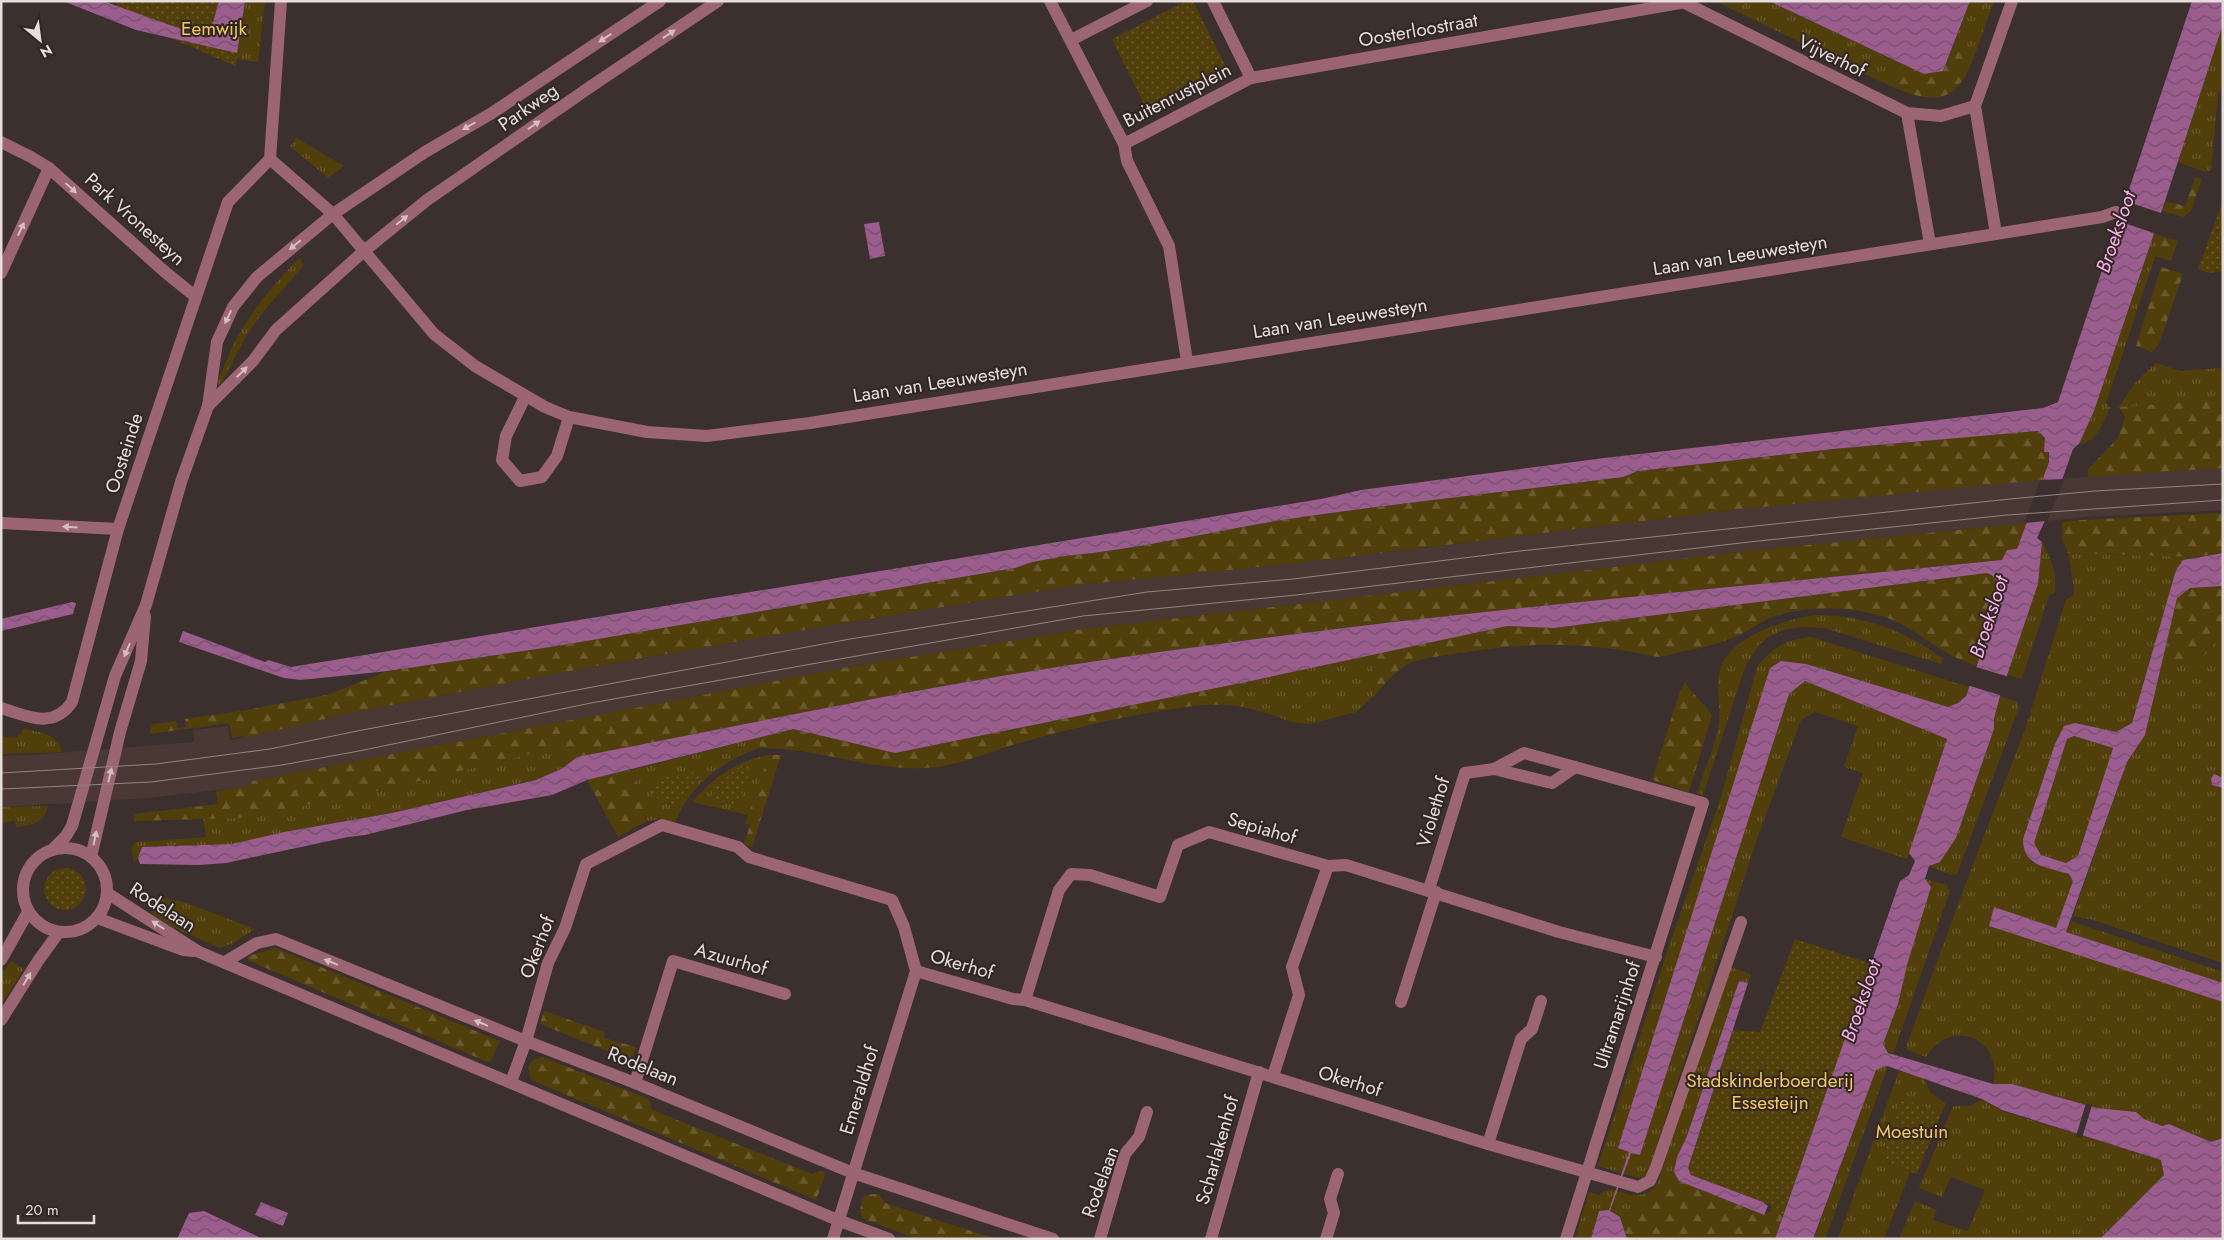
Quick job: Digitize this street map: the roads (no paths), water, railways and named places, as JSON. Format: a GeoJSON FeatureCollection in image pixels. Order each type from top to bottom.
{"type":"FeatureCollection","features":[{"type":"Feature","properties":{"kind":"street"},"geometry":{"type":"LineString","coordinates":[[208,406],[253,360],[276,330],[364,250],[332,214],[270,158],[281,1]]}},
{"type":"Feature","properties":{"kind":"street","name":"Parkweg"},"geometry":{"type":"LineString","coordinates":[[332,214],[425,152],[492,113],[660,1]]}},
{"type":"Feature","properties":{"kind":"street","name":"Parkweg"},"geometry":{"type":"LineString","coordinates":[[364,250],[427,200],[718,1]]}},
{"type":"Feature","properties":{"kind":"street","name":"Buitenrustplein"},"geometry":{"type":"LineString","coordinates":[[1050,1],[1124,144],[1127,161],[1169,246],[1187,361]]}},
{"type":"Feature","properties":{"kind":"street"},"geometry":{"type":"LineString","coordinates":[[1071,40],[1147,1]]}},
{"type":"Feature","properties":{"kind":"street","name":"Buitenrustplein"},"geometry":{"type":"LineString","coordinates":[[1124,144],[1251,78],[1213,1]]}},
{"type":"Feature","properties":{"kind":"street"},"geometry":{"type":"LineString","coordinates":[[1996,234],[1975,106],[2012,1]]}},
{"type":"Feature","properties":{"kind":"street","name":"Oosterloostraat"},"geometry":{"type":"LineString","coordinates":[[1251,78],[1680,2]]}},
{"type":"Feature","properties":{"kind":"street","name":"Vijverhof"},"geometry":{"type":"LineString","coordinates":[[1680,2],[1907,113],[1941,116],[1975,106]]}},
{"type":"Feature","properties":{"kind":"street"},"geometry":{"type":"LineString","coordinates":[[1907,113],[1930,244]]}},
{"type":"Feature","properties":{"kind":"street","name":"Park Vronesteyn"},"geometry":{"type":"LineString","coordinates":[[1,142],[49,168],[165,272],[196,297]]}},
{"type":"Feature","properties":{"kind":"street","name":"Oosteinde"},"geometry":{"type":"LineString","coordinates":[[1,708],[35,718],[47,718],[58,717],[72,702],[118,529],[228,202],[270,158]]}},
{"type":"Feature","properties":{"kind":"street"},"geometry":{"type":"LineString","coordinates":[[1,273],[49,168]]}},
{"type":"Feature","properties":{"kind":"street","name":"Laan van Leeuwesteyn"},"geometry":{"type":"LineString","coordinates":[[364,250],[434,334],[475,366],[525,397],[570,417],[647,432],[707,436],[810,423],[1187,361],[2102,217],[2116,212]]}},
{"type":"Feature","properties":{"kind":"street"},"geometry":{"type":"LineString","coordinates":[[52,850],[66,836],[72,826],[116,676],[146,605],[181,482],[208,406],[217,342],[233,307],[257,277],[332,214]]}},
{"type":"Feature","properties":{"kind":"street"},"geometry":{"type":"LineString","coordinates":[[525,397],[506,436],[502,460],[520,481],[542,477],[558,456],[570,417]]}},
{"type":"Feature","properties":{"kind":"street"},"geometry":{"type":"LineString","coordinates":[[1,524],[118,529]]}},
{"type":"Feature","properties":{"kind":"street"},"geometry":{"type":"LineString","coordinates":[[91,857],[120,732],[141,661],[146,605]]}},
{"type":"Feature","properties":{"kind":"street","name":"Violethof"},"geometry":{"type":"LineString","coordinates":[[1432,890],[1465,773],[1494,768],[1524,753],[1703,803]]}},
{"type":"Feature","properties":{"kind":"street","name":"Violethof"},"geometry":{"type":"LineString","coordinates":[[1494,768],[1552,783],[1576,767]]}},
{"type":"Feature","properties":{"kind":"street","name":"Ultramarijnhof"},"geometry":{"type":"LineString","coordinates":[[1566,1239],[1585,1173],[1656,957],[1703,803]]}},
{"type":"Feature","properties":{"kind":"street","name":"Okerhof"},"geometry":{"type":"LineString","coordinates":[[511,1082],[526,1041],[548,963],[565,928],[586,864],[662,824],[738,847],[749,857],[892,900],[904,926],[916,971],[1013,999],[1025,1000],[1488,1144],[1638,1187],[1650,1180],[1741,922]]}},
{"type":"Feature","properties":{"kind":"street","name":"Sepiahof"},"geometry":{"type":"LineString","coordinates":[[1025,1000],[1059,890],[1070,874],[1090,875],[1160,897],[1178,845],[1209,832],[1328,866],[1346,865],[1432,890],[1559,932],[1656,957]]}},
{"type":"Feature","properties":{"kind":"street"},"geometry":{"type":"LineString","coordinates":[[65,848],[79,851],[91,857],[100,867],[106,879],[107,893],[104,907],[97,918],[87,927],[73,932],[59,932],[45,928],[34,920],[28,912],[22,894],[24,879],[30,866],[40,856],[52,850],[65,848]]}},
{"type":"Feature","properties":{"kind":"street"},"geometry":{"type":"LineString","coordinates":[[1273,1076],[1299,995],[1292,967],[1328,866]]}},
{"type":"Feature","properties":{"kind":"street"},"geometry":{"type":"LineString","coordinates":[[1401,1002],[1432,890]]}},
{"type":"Feature","properties":{"kind":"street","name":"Rodelaan"},"geometry":{"type":"LineString","coordinates":[[107,893],[199,952],[889,1239]]}},
{"type":"Feature","properties":{"kind":"street"},"geometry":{"type":"LineString","coordinates":[[1,960],[28,912]]}},
{"type":"Feature","properties":{"kind":"street","name":"Rodelaan"},"geometry":{"type":"LineString","coordinates":[[97,918],[183,950],[199,952]]}},
{"type":"Feature","properties":{"kind":"street"},"geometry":{"type":"LineString","coordinates":[[1,1020],[38,961],[59,932]]}},
{"type":"Feature","properties":{"kind":"street","name":"Rodelaan"},"geometry":{"type":"LineString","coordinates":[[225,962],[257,943],[276,939],[526,1041],[635,1082],[853,1173],[1053,1239]]}},
{"type":"Feature","properties":{"kind":"street","name":"Azuurhof"},"geometry":{"type":"LineString","coordinates":[[635,1082],[673,961],[785,994]]}},
{"type":"Feature","properties":{"kind":"street","name":"Emeraldhof"},"geometry":{"type":"LineString","coordinates":[[833,1239],[916,971]]}},
{"type":"Feature","properties":{"kind":"street"},"geometry":{"type":"LineString","coordinates":[[1488,1144],[1521,1039],[1532,1029],[1541,1001]]}},
{"type":"Feature","properties":{"kind":"street","name":"Scharlakenhof"},"geometry":{"type":"LineString","coordinates":[[1211,1239],[1259,1072]]}},
{"type":"Feature","properties":{"kind":"street","name":"Rodelaan"},"geometry":{"type":"LineString","coordinates":[[1100,1239],[1125,1154],[1139,1137],[1147,1112]]}},
{"type":"Feature","properties":{"kind":"street"},"geometry":{"type":"LineString","coordinates":[[1326,1239],[1334,1213],[1330,1199],[1338,1174]]}},
{"type":"Feature","properties":{"kind":"water"},"geometry":{"type":"Polygon","coordinates":[[[63,1],[103,1],[206,38],[209,37],[219,1],[245,1],[237,53],[136,30],[63,1]]]}},
{"type":"Feature","properties":{"kind":"water"},"geometry":{"type":"Polygon","coordinates":[[[1769,1],[1970,1],[1943,71],[1924,74],[1769,1]]]}},
{"type":"Feature","properties":{"kind":"water","name":"Broeksloot"},"geometry":{"type":"Polygon","coordinates":[[[2192,1],[2223,1],[2223,24],[2094,411],[2079,444],[2073,449],[2057,494],[2037,538],[2042,542],[2038,584],[2000,696],[1994,719],[1994,729],[1956,838],[1940,862],[1929,866],[1925,879],[1931,887],[1907,965],[1898,1004],[1883,1044],[1888,1053],[1993,1084],[2012,1084],[2097,1108],[2136,1112],[2144,1119],[2162,1126],[2169,1124],[2211,1142],[2223,1138],[2223,1239],[2100,1239],[2164,1175],[2161,1160],[2002,1110],[1982,1099],[1887,1066],[1876,1070],[1813,1239],[1775,1239],[1900,881],[1909,875],[1915,861],[1909,853],[1947,739],[1805,681],[1789,694],[1640,1155],[1631,1153],[1610,1211],[1620,1217],[1627,1239],[1591,1239],[1599,1211],[1609,1210],[1629,1152],[1618,1148],[1770,668],[1781,661],[1806,664],[1948,707],[1958,703],[1966,696],[2002,594],[1995,579],[1987,573],[1554,628],[1507,626],[1246,682],[895,753],[793,729],[587,780],[552,795],[467,810],[365,835],[226,863],[199,865],[140,864],[138,858],[142,847],[232,844],[284,832],[392,813],[536,780],[563,768],[577,757],[847,704],[1049,668],[1227,643],[1448,616],[2002,560],[2007,550],[2017,549],[2049,462],[2049,452],[2044,452],[2045,438],[2038,431],[1833,449],[1638,471],[1623,477],[1282,520],[1147,545],[1065,556],[1032,562],[1015,568],[557,646],[388,671],[301,680],[284,678],[179,642],[183,631],[265,662],[268,660],[291,667],[1321,499],[1361,490],[1604,458],[2043,408],[2058,402],[2192,1]]]}},
{"type":"Feature","properties":{"kind":"water"},"geometry":{"type":"Polygon","coordinates":[[[879,222],[885,256],[870,259],[864,224],[879,222]]]}},
{"type":"Feature","properties":{"kind":"water"},"geometry":{"type":"Polygon","coordinates":[[[2223,553],[2223,586],[2190,588],[2177,598],[2145,735],[2127,762],[2066,932],[2223,983],[2223,1002],[1989,926],[1994,907],[2056,928],[2073,881],[2069,874],[2032,861],[2024,848],[2023,839],[2055,744],[2064,726],[2075,723],[2116,732],[2132,723],[2176,570],[2183,560],[2223,553]],[[2074,736],[2067,739],[2034,843],[2041,855],[2066,863],[2078,856],[2113,748],[2074,736]]]}},
{"type":"Feature","properties":{"kind":"water"},"geometry":{"type":"Polygon","coordinates":[[[72,602],[76,603],[73,614],[1,631],[1,619],[72,602]]]}},
{"type":"Feature","properties":{"kind":"water"},"geometry":{"type":"Polygon","coordinates":[[[2214,774],[2223,778],[2223,788],[2212,785],[2211,779],[2214,774]]]}},
{"type":"Feature","properties":{"kind":"water"},"geometry":{"type":"Polygon","coordinates":[[[1739,981],[1748,983],[1688,1168],[1691,1175],[1763,1202],[1768,1206],[1764,1215],[1679,1181],[1674,1172],[1677,1157],[1687,1136],[1739,981]]]}},
{"type":"Feature","properties":{"kind":"water"},"geometry":{"type":"Polygon","coordinates":[[[261,1202],[288,1213],[283,1226],[255,1215],[261,1202]]]}},
{"type":"Feature","properties":{"kind":"water"},"geometry":{"type":"Polygon","coordinates":[[[204,1211],[263,1239],[177,1239],[189,1213],[204,1211]]]}},
{"type":"Feature","properties":{"kind":"tram line"},"geometry":{"type":"LineString","coordinates":[[1,773],[156,764],[270,749],[850,639],[1147,592],[1293,579],[1520,551],[2010,499],[2095,491],[2223,484]]}},
{"type":"Feature","properties":{"kind":"tram line"},"geometry":{"type":"LineString","coordinates":[[1,789],[151,782],[282,765],[591,703],[1083,616],[1296,595],[1749,542],[2007,515],[2223,500]]}},
{"type":"Feature","properties":{"kind":"park label","name":"Eemwijk"},"geometry":{"type":"Point","coordinates":[214,28]}},
{"type":"Feature","properties":{"kind":"park label","name":"Stadskinderboerderij Essesteijn"},"geometry":{"type":"Point","coordinates":[1770,1091]}},
{"type":"Feature","properties":{"kind":"park label","name":"Moestuin"},"geometry":{"type":"Point","coordinates":[1912,1131]}}]}
